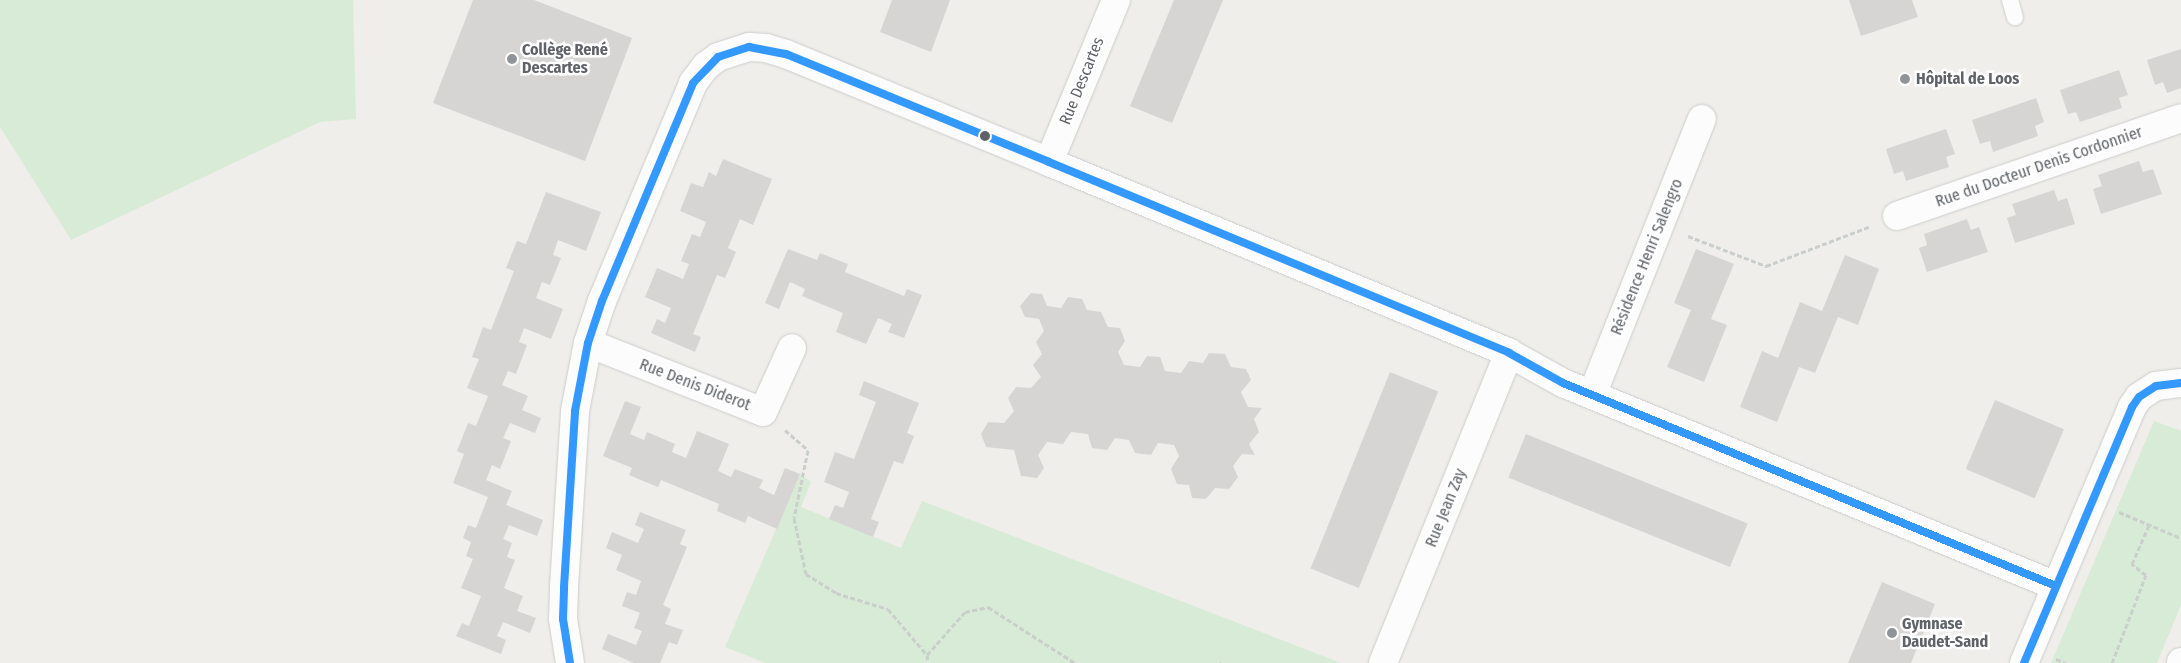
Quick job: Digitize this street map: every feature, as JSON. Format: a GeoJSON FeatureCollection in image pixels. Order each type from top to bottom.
{"type":"FeatureCollection","features":[{"type":"Feature","properties":{"kind":"street","name":"Rue Descartes"},"geometry":{"type":"LineString","coordinates":[[1049,162],[1116,0]]}},
{"type":"Feature","properties":{"kind":"street"},"geometry":{"type":"LineString","coordinates":[[570,663],[563,619],[564,587],[575,411],[588,343],[602,301],[693,83],[706,66],[734,50],[766,48],[786,54],[1509,353],[1563,383],[2056,586]]}},
{"type":"Feature","properties":{"kind":"street","name":"Rue du Docteur Denis Cordonnier"},"geometry":{"type":"LineString","coordinates":[[1897,216],[2181,118]]}},
{"type":"Feature","properties":{"kind":"street","name":"Résidence Henri Salengro"},"geometry":{"type":"LineString","coordinates":[[1592,395],[1702,119]]}},
{"type":"Feature","properties":{"kind":"street","name":"Rue Denis Diderot"},"geometry":{"type":"LineString","coordinates":[[588,343],[763,412],[792,348]]}},
{"type":"Feature","properties":{"kind":"street","name":"Rue Jean Zay"},"geometry":{"type":"LineString","coordinates":[[1383,663],[1509,353]]}},
{"type":"Feature","properties":{"kind":"street"},"geometry":{"type":"LineString","coordinates":[[2024,663],[2139,398],[2156,386],[2181,384]]}},
{"type":"Feature","properties":{"kind":"lane"},"geometry":{"type":"LineString","coordinates":[[2010,0],[2016,17]]}},
{"type":"Feature","properties":{"kind":"path"},"geometry":{"type":"LineString","coordinates":[[1660,225],[1766,266],[1897,216]]}},
{"type":"Feature","properties":{"kind":"path"},"geometry":{"type":"LineString","coordinates":[[808,450],[794,518],[806,574],[836,593],[888,609],[926,655],[928,663]]}},
{"type":"Feature","properties":{"kind":"path"},"geometry":{"type":"LineString","coordinates":[[2093,502],[2181,538]]}},
{"type":"Feature","properties":{"kind":"path"},"geometry":{"type":"LineString","coordinates":[[2112,663],[2146,575],[2132,564],[2149,525]]}},
{"type":"Feature","properties":{"kind":"path"},"geometry":{"type":"LineString","coordinates":[[926,655],[964,612],[988,606],[1075,663]]}},
{"type":"Feature","properties":{"kind":"green space"},"geometry":{"type":"Polygon","coordinates":[[[0,0],[353,0],[356,119],[320,122],[71,240],[0,127],[0,0]]]}},
{"type":"Feature","properties":{"kind":"green space"},"geometry":{"type":"Polygon","coordinates":[[[2154,421],[2181,431],[2181,605],[2157,663],[2051,663],[2154,421]]]}},
{"type":"Feature","properties":{"kind":"green space"},"geometry":{"type":"Polygon","coordinates":[[[800,474],[811,482],[801,507],[901,548],[922,501],[1341,663],[765,663],[725,647],[800,474]]]}},
{"type":"Feature","properties":{"kind":"building"},"geometry":{"type":"Polygon","coordinates":[[[473,0],[534,0],[632,38],[585,161],[433,103],[473,0]]]}},
{"type":"Feature","properties":{"kind":"building"},"geometry":{"type":"Polygon","coordinates":[[[892,0],[950,0],[931,52],[880,32],[892,0]]]}},
{"type":"Feature","properties":{"kind":"building"},"geometry":{"type":"Polygon","coordinates":[[[1174,0],[1223,0],[1172,123],[1130,106],[1174,0]]]}},
{"type":"Feature","properties":{"kind":"building"},"geometry":{"type":"Polygon","coordinates":[[[1849,0],[1912,0],[1918,17],[1861,36],[1849,0]]]}},
{"type":"Feature","properties":{"kind":"building"},"geometry":{"type":"Polygon","coordinates":[[[2181,49],[2181,88],[2167,93],[2163,82],[2155,85],[2147,60],[2181,49]]]}},
{"type":"Feature","properties":{"kind":"building"},"geometry":{"type":"Polygon","coordinates":[[[2119,70],[2128,95],[2119,98],[2122,108],[2080,122],[2076,112],[2068,114],[2060,90],[2119,70]]]}},
{"type":"Feature","properties":{"kind":"building"},"geometry":{"type":"Polygon","coordinates":[[[2036,98],[2044,122],[2035,126],[2038,136],[1993,152],[1990,141],[1980,144],[1972,120],[2036,98]]]}},
{"type":"Feature","properties":{"kind":"building"},"geometry":{"type":"Polygon","coordinates":[[[1946,129],[1955,154],[1946,157],[1949,167],[1906,181],[1903,171],[1894,174],[1886,149],[1946,129]]]}},
{"type":"Feature","properties":{"kind":"building"},"geometry":{"type":"Polygon","coordinates":[[[723,159],[772,179],[753,225],[740,219],[728,248],[736,252],[725,278],[717,275],[693,334],[701,337],[695,352],[651,333],[657,319],[665,323],[671,308],[645,297],[657,268],[683,279],[689,264],[681,261],[692,234],[700,237],[706,222],[680,211],[691,183],[703,187],[709,172],[716,176],[723,159]]]}},
{"type":"Feature","properties":{"kind":"building"},"geometry":{"type":"Polygon","coordinates":[[[2139,161],[2143,172],[2153,169],[2162,194],[2101,214],[2093,189],[2102,186],[2098,175],[2139,161]]]}},
{"type":"Feature","properties":{"kind":"building"},"geometry":{"type":"Polygon","coordinates":[[[2054,190],[2058,201],[2067,198],[2075,224],[2015,243],[2007,218],[2016,215],[2012,204],[2054,190]]]}},
{"type":"Feature","properties":{"kind":"building"},"geometry":{"type":"Polygon","coordinates":[[[546,192],[601,212],[586,251],[558,240],[553,255],[561,258],[550,285],[542,282],[536,298],[563,309],[551,339],[524,328],[519,342],[527,345],[516,374],[508,371],[502,385],[528,396],[522,410],[541,418],[535,433],[510,423],[503,438],[511,441],[500,469],[492,465],[486,480],[512,491],[506,505],[543,520],[537,536],[509,525],[503,539],[512,543],[507,557],[515,560],[504,588],[523,596],[517,611],[536,618],[530,633],[503,622],[497,636],[506,640],[501,654],[456,636],[462,623],[469,626],[481,596],[461,588],[473,559],[466,556],[471,542],[463,538],[468,525],[476,528],[488,497],[453,483],[464,454],[457,451],[468,423],[476,426],[488,396],[467,388],[479,359],[472,357],[483,327],[491,330],[514,271],[506,268],[517,241],[526,244],[546,192]]]}},
{"type":"Feature","properties":{"kind":"building"},"geometry":{"type":"Polygon","coordinates":[[[1967,219],[1971,230],[1979,227],[1988,252],[1927,272],[1919,248],[1927,245],[1924,234],[1967,219]]]}},
{"type":"Feature","properties":{"kind":"building"},"geometry":{"type":"Polygon","coordinates":[[[788,249],[817,260],[820,253],[848,264],[845,272],[904,296],[907,289],[922,295],[904,338],[888,332],[892,324],[878,318],[866,344],[836,332],[843,313],[802,296],[805,289],[790,282],[779,309],[765,303],[788,249]]]}},
{"type":"Feature","properties":{"kind":"building"},"geometry":{"type":"Polygon","coordinates":[[[1696,249],[1734,264],[1711,319],[1727,325],[1704,382],[1667,367],[1691,310],[1674,303],[1696,249]]]}},
{"type":"Feature","properties":{"kind":"building"},"geometry":{"type":"Polygon","coordinates":[[[1845,255],[1879,269],[1858,325],[1838,317],[1815,373],[1799,367],[1777,422],[1740,407],[1762,351],[1778,358],[1800,302],[1822,311],[1845,255]]]}},
{"type":"Feature","properties":{"kind":"building"},"geometry":{"type":"Polygon","coordinates":[[[1031,293],[1042,294],[1047,306],[1061,308],[1068,297],[1082,299],[1087,310],[1101,312],[1108,327],[1120,328],[1125,341],[1118,352],[1124,365],[1140,367],[1147,356],[1160,357],[1165,371],[1181,373],[1189,361],[1203,363],[1209,353],[1225,354],[1231,367],[1246,369],[1251,380],[1241,392],[1248,407],[1262,408],[1254,419],[1259,432],[1249,444],[1255,455],[1242,454],[1233,466],[1238,477],[1229,489],[1215,488],[1206,499],[1192,498],[1189,485],[1177,484],[1171,469],[1179,456],[1174,445],[1158,443],[1151,455],[1135,453],[1129,440],[1115,438],[1107,450],[1092,448],[1088,434],[1071,432],[1063,444],[1047,442],[1038,455],[1044,468],[1037,478],[1021,476],[1014,450],[986,447],[981,434],[988,422],[1004,423],[1014,411],[1008,398],[1016,387],[1031,388],[1041,377],[1033,365],[1042,354],[1036,342],[1044,331],[1039,319],[1025,317],[1020,306],[1031,293]]]}},
{"type":"Feature","properties":{"kind":"building"},"geometry":{"type":"Polygon","coordinates":[[[1390,372],[1438,391],[1359,588],[1311,569],[1390,372]]]}},
{"type":"Feature","properties":{"kind":"building"},"geometry":{"type":"Polygon","coordinates":[[[864,381],[919,403],[907,433],[914,436],[903,464],[894,461],[871,519],[879,522],[873,537],[829,519],[835,505],[843,508],[849,492],[824,482],[835,452],[854,459],[876,402],[859,395],[864,381]]]}},
{"type":"Feature","properties":{"kind":"building"},"geometry":{"type":"Polygon","coordinates":[[[1995,400],[2064,429],[2035,498],[1966,469],[1995,400]]]}},
{"type":"Feature","properties":{"kind":"building"},"geometry":{"type":"Polygon","coordinates":[[[625,401],[641,407],[630,434],[644,440],[647,432],[675,444],[672,452],[686,458],[697,431],[729,444],[718,471],[731,477],[735,469],[763,480],[759,488],[774,495],[785,468],[800,474],[777,529],[748,516],[745,523],[717,511],[719,504],[661,480],[658,487],[643,481],[629,475],[632,468],[603,456],[625,401]]]}},
{"type":"Feature","properties":{"kind":"building"},"geometry":{"type":"Polygon","coordinates":[[[1526,434],[1748,524],[1730,567],[1508,478],[1526,434]]]}},
{"type":"Feature","properties":{"kind":"building"},"geometry":{"type":"Polygon","coordinates":[[[640,512],[686,530],[680,544],[687,547],[663,605],[671,609],[665,624],[683,630],[677,645],[669,642],[660,663],[634,663],[602,649],[608,634],[636,645],[642,631],[634,628],[640,613],[622,606],[627,592],[636,595],[641,581],[616,570],[622,555],[606,548],[612,532],[638,543],[644,529],[635,525],[640,512]]]}},
{"type":"Feature","properties":{"kind":"building","name":"Gymnase Daudet-Sand"},"geometry":{"type":"Polygon","coordinates":[[[1882,582],[1935,604],[1911,663],[1848,663],[1882,582]]]}},
{"type":"Feature","properties":{"kind":"transit line"},"geometry":{"type":"LineString","coordinates":[[570,663],[563,619],[564,587],[575,411],[588,343],[602,301],[693,83],[718,57],[749,47],[786,54],[1049,162],[1509,353],[1563,383],[2056,586]]}},
{"type":"Feature","properties":{"kind":"transit line"},"geometry":{"type":"LineString","coordinates":[[2024,663],[2132,407],[2139,397],[2156,386],[2181,383]]}},
{"type":"Feature","properties":{"kind":"place","name":"Collège René Descartes"},"geometry":{"type":"Point","coordinates":[512,59]}},
{"type":"Feature","properties":{"kind":"place","name":"Hôpital de Loos"},"geometry":{"type":"Point","coordinates":[1905,79]}},
{"type":"Feature","properties":{"kind":"place","name":"Gymnase Daudet-Sand"},"geometry":{"type":"Point","coordinates":[1892,633]}}]}
